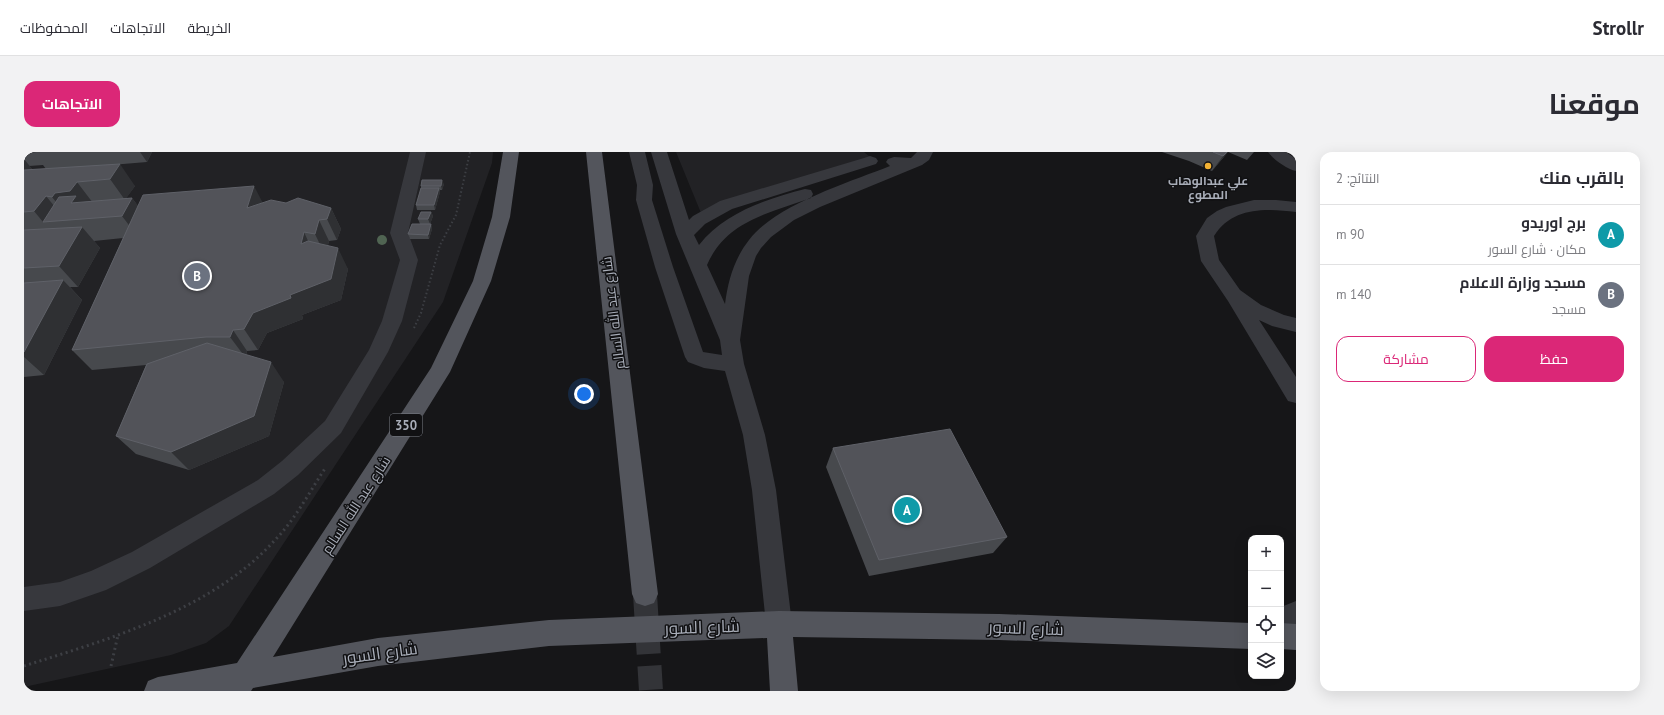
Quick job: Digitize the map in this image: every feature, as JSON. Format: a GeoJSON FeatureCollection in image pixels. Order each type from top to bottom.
{"type":"FeatureCollection","features":[{"type":"Feature","properties":{"kind":"main road","name":"شارع عبد الله السالم"},"geometry":{"type":"LineString","coordinates":[[241,683],[440,372],[482,281],[501,217],[511,152]]}},
{"type":"Feature","properties":{"kind":"main road","name":"شارع عبد الله السالم"},"geometry":{"type":"LineString","coordinates":[[594,152],[645,594]]}},
{"type":"Feature","properties":{"kind":"main road","name":"شارع السور"},"geometry":{"type":"LineString","coordinates":[[158,691],[241,683],[378,652],[549,633],[779,624],[999,627],[1248,635]]}},
{"type":"Feature","properties":{"kind":"main road"},"geometry":{"type":"LineString","coordinates":[[779,624],[784,691]]}},
{"type":"Feature","properties":{"kind":"main road"},"geometry":{"type":"LineString","coordinates":[[1284,636],[1296,636]]}},
{"type":"Feature","properties":{"kind":"street"},"geometry":{"type":"LineString","coordinates":[[24,599],[60,594],[97,580],[141,560],[266,487],[295,464],[333,427],[378,352],[392,321],[409,260],[399,233],[418,152]]}},
{"type":"Feature","properties":{"kind":"street"},"geometry":{"type":"LineString","coordinates":[[636,152],[645,185],[644,200],[664,267],[695,357],[704,360],[734,364]]}},
{"type":"Feature","properties":{"kind":"street"},"geometry":{"type":"LineString","coordinates":[[659,152],[685,234],[730,340],[734,364],[754,434],[773,553],[779,624]]}},
{"type":"Feature","properties":{"kind":"street"},"geometry":{"type":"LineString","coordinates":[[730,340],[741,271],[747,257],[765,232],[792,214],[922,158],[925,152]]}},
{"type":"Feature","properties":{"kind":"street"},"geometry":{"type":"LineString","coordinates":[[1276,152],[1296,166]]}},
{"type":"Feature","properties":{"kind":"street"},"geometry":{"type":"LineString","coordinates":[[685,234],[699,220],[726,205],[876,157],[891,162],[909,164]]}},
{"type":"Feature","properties":{"kind":"street"},"geometry":{"type":"LineString","coordinates":[[698,265],[706,246],[721,230],[731,223],[876,157]]}},
{"type":"Feature","properties":{"kind":"street"},"geometry":{"type":"LineString","coordinates":[[1296,207],[1258,205],[1232,211],[1214,221],[1205,236],[1210,261],[1296,395]]}},
{"type":"Feature","properties":{"kind":"street"},"geometry":{"type":"LineString","coordinates":[[1233,295],[1254,310],[1279,321],[1296,325]]}},
{"type":"Feature","properties":{"kind":"street"},"geometry":{"type":"LineString","coordinates":[[1284,619],[1296,614]]}},
{"type":"Feature","properties":{"kind":"path"},"geometry":{"type":"LineString","coordinates":[[112,666],[118,634]]}},
{"type":"Feature","properties":{"kind":"shaded area"},"geometry":{"type":"Polygon","coordinates":[[[24,152],[493,152],[492,163],[443,302],[229,626],[206,643],[171,655],[24,687],[24,152]]]}},
{"type":"Feature","properties":{"kind":"shaded area"},"geometry":{"type":"Polygon","coordinates":[[[676,152],[864,152],[870,157],[701,213],[676,152]]]}},
{"type":"Feature","properties":{"kind":"building"},"geometry":{"type":"Polygon","coordinates":[[[1213,152],[1227,152],[1223,156],[1213,152]]]}},
{"type":"Feature","properties":{"kind":"building"},"geometry":{"type":"Polygon","coordinates":[[[120,164],[110,179],[77,182],[70,191],[55,193],[52,197],[46,196],[34,211],[24,212],[24,170],[120,164]]]}},
{"type":"Feature","properties":{"kind":"building"},"geometry":{"type":"Polygon","coordinates":[[[422,180],[442,180],[441,186],[421,186],[422,180]]]}},
{"type":"Feature","properties":{"kind":"building"},"geometry":{"type":"Polygon","coordinates":[[[254,186],[247,208],[271,200],[286,203],[298,198],[331,208],[327,219],[319,220],[315,234],[304,232],[301,244],[308,241],[338,248],[331,279],[290,295],[291,298],[253,313],[244,329],[233,330],[230,337],[206,337],[72,350],[143,195],[254,186]]]}},
{"type":"Feature","properties":{"kind":"building"},"geometry":{"type":"Polygon","coordinates":[[[421,188],[439,188],[434,205],[416,205],[421,188]]]}},
{"type":"Feature","properties":{"kind":"building"},"geometry":{"type":"Polygon","coordinates":[[[76,196],[71,203],[132,198],[122,216],[43,222],[59,197],[76,196]]]}},
{"type":"Feature","properties":{"kind":"building"},"geometry":{"type":"Polygon","coordinates":[[[421,212],[431,212],[428,219],[418,219],[421,212]]]}},
{"type":"Feature","properties":{"kind":"building"},"geometry":{"type":"Polygon","coordinates":[[[412,224],[431,224],[428,235],[408,234],[412,224]]]}},
{"type":"Feature","properties":{"kind":"building"},"geometry":{"type":"Polygon","coordinates":[[[82,227],[59,266],[24,268],[24,230],[82,227]]]}},
{"type":"Feature","properties":{"kind":"building"},"geometry":{"type":"Polygon","coordinates":[[[63,280],[24,352],[24,283],[63,280]]]}},
{"type":"Feature","properties":{"kind":"building"},"geometry":{"type":"Polygon","coordinates":[[[207,343],[271,362],[254,416],[171,452],[116,436],[147,364],[207,343]]]}},
{"type":"Feature","properties":{"kind":"building"},"geometry":{"type":"Polygon","coordinates":[[[950,429],[1007,537],[879,560],[833,448],[950,429]]]}},
{"type":"Feature","properties":{"kind":"tunnel"},"geometry":{"type":"LineString","coordinates":[[645,594],[651,691]]}},
{"type":"Feature","properties":{"kind":"place","name":"علي عبدالوهاب المطوع"},"geometry":{"type":"Point","coordinates":[1208,166]}},
{"type":"Feature","properties":{"kind":"place","name":"مسجد وزارة الاعلام"},"geometry":{"type":"Point","coordinates":[197,276]}},
{"type":"Feature","properties":{"kind":"place","name":"برج اوريدو"},"geometry":{"type":"Point","coordinates":[907,510]}}]}
